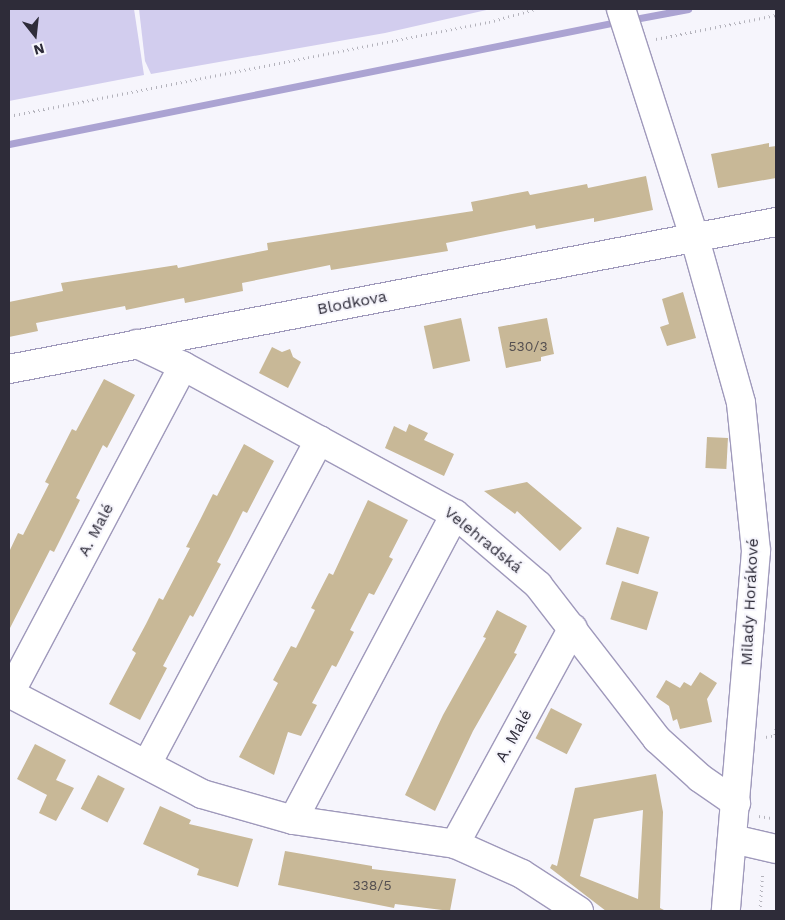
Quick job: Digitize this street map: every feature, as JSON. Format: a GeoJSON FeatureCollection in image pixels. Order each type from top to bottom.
{"type":"FeatureCollection","features":[{"type":"Feature","properties":{"kind":"street","name":"Milady Horákové"},"geometry":{"type":"LineString","coordinates":[[621,9],[634,44],[695,238],[741,403],[756,551],[726,911]]}},
{"type":"Feature","properties":{"kind":"street","name":"Blodkova"},"geometry":{"type":"LineString","coordinates":[[9,369],[776,222]]}},
{"type":"Feature","properties":{"kind":"street","name":"Velehradská"},"geometry":{"type":"LineString","coordinates":[[137,344],[183,366],[455,514],[538,585],[573,628],[657,740],[700,778],[736,803]]}},
{"type":"Feature","properties":{"kind":"street","name":"A. Malé"},"geometry":{"type":"LineString","coordinates":[[183,366],[9,693],[202,794],[293,820],[455,844],[522,874],[579,911]]}},
{"type":"Feature","properties":{"kind":"street"},"geometry":{"type":"LineString","coordinates":[[147,764],[319,440]]}},
{"type":"Feature","properties":{"kind":"street"},"geometry":{"type":"LineString","coordinates":[[293,820],[455,514]]}},
{"type":"Feature","properties":{"kind":"street","name":"A. Malé"},"geometry":{"type":"LineString","coordinates":[[455,844],[573,628]]}},
{"type":"Feature","properties":{"kind":"street"},"geometry":{"type":"LineString","coordinates":[[733,839],[776,848]]}},
{"type":"Feature","properties":{"kind":"path"},"geometry":{"type":"LineString","coordinates":[[9,116],[489,22],[536,9]]}},
{"type":"Feature","properties":{"kind":"path"},"geometry":{"type":"LineString","coordinates":[[634,44],[776,15]]}},
{"type":"Feature","properties":{"kind":"shaded area"},"geometry":{"type":"Polygon","coordinates":[[[9,9],[134,9],[144,75],[9,101],[9,9]]]}},
{"type":"Feature","properties":{"kind":"shaded area"},"geometry":{"type":"Polygon","coordinates":[[[139,9],[491,9],[385,33],[151,74],[145,61],[139,9]]]}},
{"type":"Feature","properties":{"kind":"building"},"geometry":{"type":"Polygon","coordinates":[[[769,143],[769,147],[776,146],[776,178],[718,188],[711,154],[769,143]]]}},
{"type":"Feature","properties":{"kind":"building"},"geometry":{"type":"Polygon","coordinates":[[[646,176],[653,210],[594,222],[594,218],[536,229],[535,225],[446,243],[448,251],[331,270],[330,265],[242,283],[243,291],[185,303],[184,298],[126,310],[125,306],[36,323],[38,331],[9,337],[9,302],[63,291],[61,283],[177,265],[178,268],[268,250],[267,243],[473,211],[471,202],[528,191],[530,195],[587,184],[588,188],[646,176]]]}},
{"type":"Feature","properties":{"kind":"building"},"geometry":{"type":"Polygon","coordinates":[[[683,292],[696,338],[667,346],[660,327],[669,324],[662,299],[683,292]]]}},
{"type":"Feature","properties":{"kind":"building"},"geometry":{"type":"Polygon","coordinates":[[[461,318],[470,361],[433,369],[424,326],[461,318]]]}},
{"type":"Feature","properties":{"kind":"building"},"geometry":{"type":"Polygon","coordinates":[[[547,318],[554,354],[541,357],[541,361],[506,368],[498,327],[547,318]]]}},
{"type":"Feature","properties":{"kind":"building"},"geometry":{"type":"Polygon","coordinates":[[[272,347],[282,352],[290,349],[293,357],[301,362],[288,388],[259,373],[272,347]]]}},
{"type":"Feature","properties":{"kind":"building"},"geometry":{"type":"Polygon","coordinates":[[[104,379],[135,395],[107,448],[103,445],[76,498],[80,500],[54,552],[50,550],[9,630],[9,552],[18,533],[23,535],[49,484],[45,482],[72,429],[76,431],[104,379]]]}},
{"type":"Feature","properties":{"kind":"building"},"geometry":{"type":"Polygon","coordinates":[[[409,424],[428,433],[424,440],[454,454],[444,476],[385,448],[394,426],[406,432],[409,424]]]}},
{"type":"Feature","properties":{"kind":"building"},"geometry":{"type":"Polygon","coordinates":[[[707,437],[728,438],[726,469],[705,468],[707,437]]]}},
{"type":"Feature","properties":{"kind":"building"},"geometry":{"type":"Polygon","coordinates":[[[244,444],[274,461],[247,513],[243,511],[217,562],[221,564],[193,617],[190,615],[163,666],[167,668],[140,720],[109,704],[136,653],[132,650],[159,598],[163,600],[190,548],[186,547],[213,494],[217,496],[244,444]]]}},
{"type":"Feature","properties":{"kind":"building"},"geometry":{"type":"Polygon","coordinates":[[[527,482],[582,528],[560,551],[517,511],[515,514],[484,491],[527,482]]]}},
{"type":"Feature","properties":{"kind":"building"},"geometry":{"type":"Polygon","coordinates":[[[368,500],[408,520],[389,557],[393,559],[374,595],[369,593],[350,630],[354,632],[336,667],[332,665],[312,703],[317,705],[301,736],[288,732],[274,775],[239,757],[278,683],[273,680],[291,646],[296,648],[315,610],[311,608],[329,573],[333,575],[368,500]]]}},
{"type":"Feature","properties":{"kind":"building"},"geometry":{"type":"Polygon","coordinates":[[[617,527],[650,537],[638,574],[606,564],[617,527]]]}},
{"type":"Feature","properties":{"kind":"building"},"geometry":{"type":"Polygon","coordinates":[[[622,581],[658,592],[647,630],[610,619],[622,581]]]}},
{"type":"Feature","properties":{"kind":"building"},"geometry":{"type":"Polygon","coordinates":[[[497,610],[527,626],[514,653],[517,654],[473,731],[435,811],[405,795],[443,715],[486,638],[483,637],[497,610]]]}},
{"type":"Feature","properties":{"kind":"building"},"geometry":{"type":"Polygon","coordinates":[[[700,672],[717,683],[707,699],[712,722],[680,729],[677,719],[673,721],[669,706],[656,697],[666,680],[680,688],[684,682],[691,686],[700,672]]]}},
{"type":"Feature","properties":{"kind":"building"},"geometry":{"type":"Polygon","coordinates":[[[551,708],[582,724],[567,754],[536,738],[551,708]]]}},
{"type":"Feature","properties":{"kind":"building"},"geometry":{"type":"Polygon","coordinates":[[[35,744],[66,760],[56,780],[74,788],[56,821],[39,813],[47,795],[17,779],[35,744]]]}},
{"type":"Feature","properties":{"kind":"building"},"geometry":{"type":"Polygon","coordinates":[[[656,774],[663,812],[660,908],[666,911],[606,911],[550,868],[552,864],[557,866],[575,788],[656,774]],[[643,810],[594,819],[580,876],[638,899],[643,810]]]}},
{"type":"Feature","properties":{"kind":"building"},"geometry":{"type":"Polygon","coordinates":[[[98,775],[125,789],[107,822],[81,809],[98,775]]]}},
{"type":"Feature","properties":{"kind":"building"},"geometry":{"type":"Polygon","coordinates":[[[160,806],[191,820],[189,824],[253,839],[238,887],[197,875],[199,869],[143,844],[160,806]]]}},
{"type":"Feature","properties":{"kind":"building"},"geometry":{"type":"Polygon","coordinates":[[[285,851],[372,866],[372,869],[456,879],[450,911],[395,904],[394,908],[278,885],[285,851]]]}},
{"type":"Feature","properties":{"kind":"waterway"},"geometry":{"type":"LineString","coordinates":[[640,18],[688,9]]}},
{"type":"Feature","properties":{"kind":"waterway"},"geometry":{"type":"LineString","coordinates":[[9,144],[611,23]]}}]}
